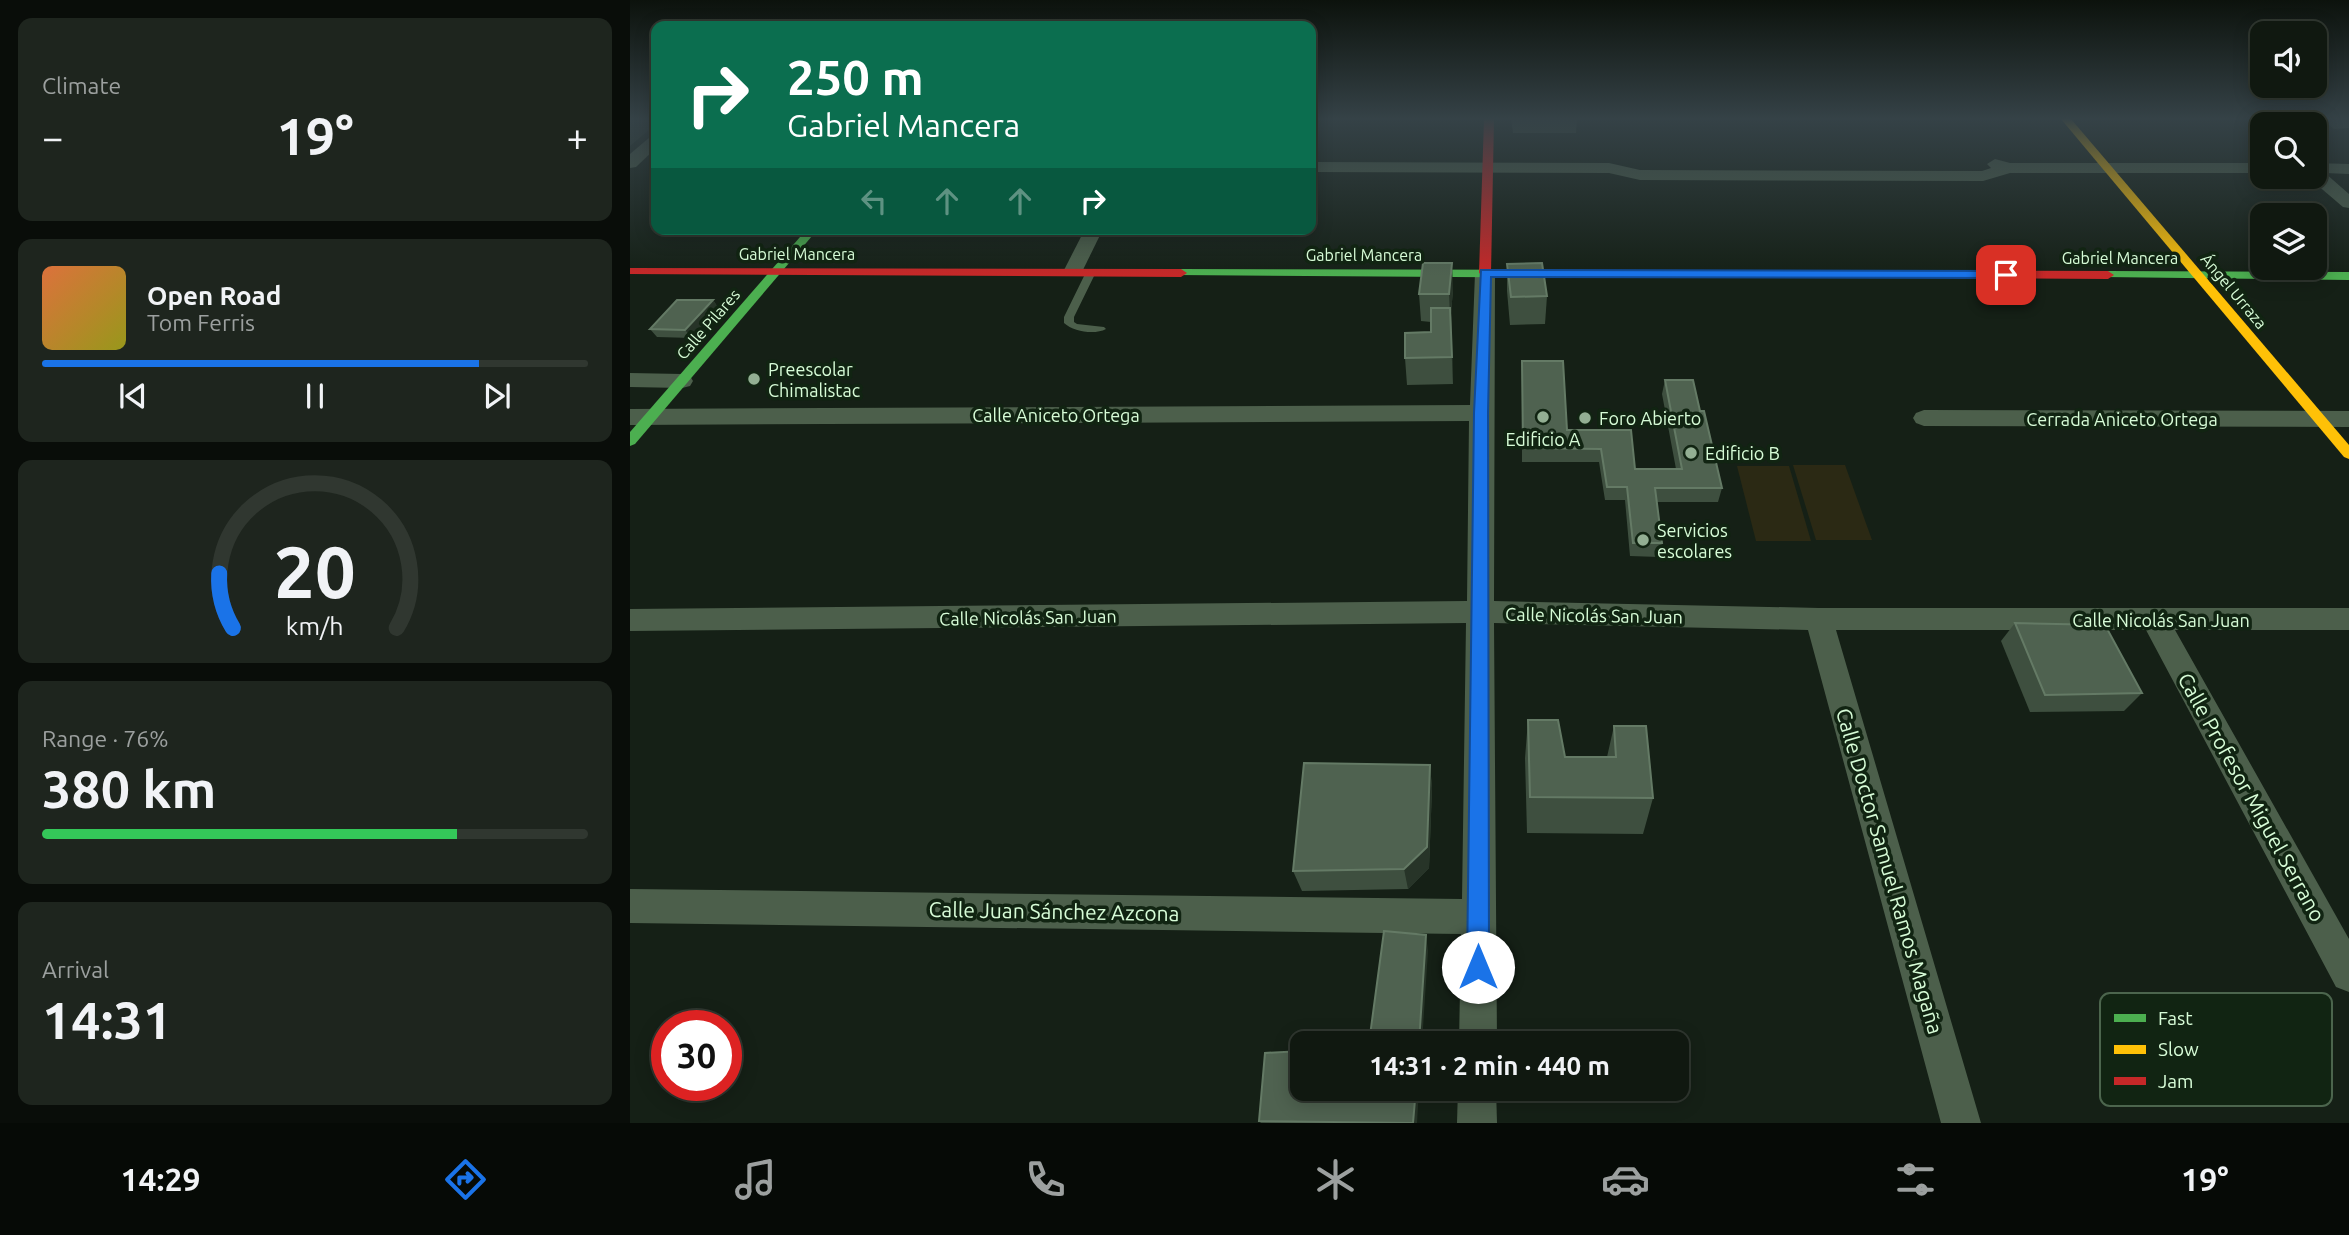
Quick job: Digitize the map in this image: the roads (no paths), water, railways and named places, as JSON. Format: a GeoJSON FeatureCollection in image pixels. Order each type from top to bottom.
{"type":"FeatureCollection","features":[{"type":"Feature","properties":{"kind":"main road"},"geometry":{"type":"LineString","coordinates":[[1486,273],[1489,171]]}},
{"type":"Feature","properties":{"kind":"main road","name":"Ángel Urraza"},"geometry":{"type":"LineString","coordinates":[[2110,171],[2349,454]]}},
{"type":"Feature","properties":{"kind":"main road","name":"Calle Pilares"},"geometry":{"type":"LineString","coordinates":[[630,441],[641,417],[682,381],[808,235]]}},
{"type":"Feature","properties":{"kind":"main road","name":"Gabriel Mancera"},"geometry":{"type":"LineString","coordinates":[[630,271],[2349,276]]}},
{"type":"Feature","properties":{"kind":"street"},"geometry":{"type":"LineString","coordinates":[[1624,171],[1640,175],[1737,171]]}},
{"type":"Feature","properties":{"kind":"street"},"geometry":{"type":"LineString","coordinates":[[1864,171],[1983,176],[1998,171]]}},
{"type":"Feature","properties":{"kind":"street"},"geometry":{"type":"LineString","coordinates":[[2327,182],[2349,203]]}},
{"type":"Feature","properties":{"kind":"street"},"geometry":{"type":"LineString","coordinates":[[1082,272],[1092,235]]}},
{"type":"Feature","properties":{"kind":"street"},"geometry":{"type":"LineString","coordinates":[[1478,1031],[1481,413],[1486,273]]}},
{"type":"Feature","properties":{"kind":"street"},"geometry":{"type":"LineString","coordinates":[[630,380],[682,381]]}},
{"type":"Feature","properties":{"kind":"street","name":"Calle Aniceto Ortega"},"geometry":{"type":"LineString","coordinates":[[641,417],[1481,413]]}},
{"type":"Feature","properties":{"kind":"street","name":"Cerrada Aniceto Ortega"},"geometry":{"type":"LineString","coordinates":[[1924,418],[2320,419]]}},
{"type":"Feature","properties":{"kind":"street"},"geometry":{"type":"LineString","coordinates":[[2320,419],[2349,419]]}},
{"type":"Feature","properties":{"kind":"street","name":"Calle Nicolás San Juan"},"geometry":{"type":"LineString","coordinates":[[630,620],[1480,612],[1819,619],[2349,619]]}},
{"type":"Feature","properties":{"kind":"street","name":"Calle Doctor Samuel Ramos Magaña"},"geometry":{"type":"LineString","coordinates":[[1819,619],[1961,1123]]}},
{"type":"Feature","properties":{"kind":"street","name":"Calle Profesor Miguel Serrano"},"geometry":{"type":"LineString","coordinates":[[2155,620],[2349,974]]}},
{"type":"Feature","properties":{"kind":"street","name":"Calle Juan Sánchez Azcona"},"geometry":{"type":"LineString","coordinates":[[630,906],[1478,917]]}},
{"type":"Feature","properties":{"kind":"street"},"geometry":{"type":"LineString","coordinates":[[1477,1101],[1477,1123]]}},
{"type":"Feature","properties":{"kind":"lane"},"geometry":{"type":"LineString","coordinates":[[1082,272],[1069,323],[1074,327],[1101,329]]}},
{"type":"Feature","properties":{"kind":"place","name":"Preescolar Chimalistac"},"geometry":{"type":"Point","coordinates":[754,379]}},
{"type":"Feature","properties":{"kind":"place","name":"Edificio A"},"geometry":{"type":"Point","coordinates":[1543,417]}},
{"type":"Feature","properties":{"kind":"place","name":"Foro Abierto"},"geometry":{"type":"Point","coordinates":[1585,418]}},
{"type":"Feature","properties":{"kind":"place","name":"Edificio B"},"geometry":{"type":"Point","coordinates":[1691,453]}},
{"type":"Feature","properties":{"kind":"place","name":"Servicios escolares"},"geometry":{"type":"Point","coordinates":[1643,540]}}]}
